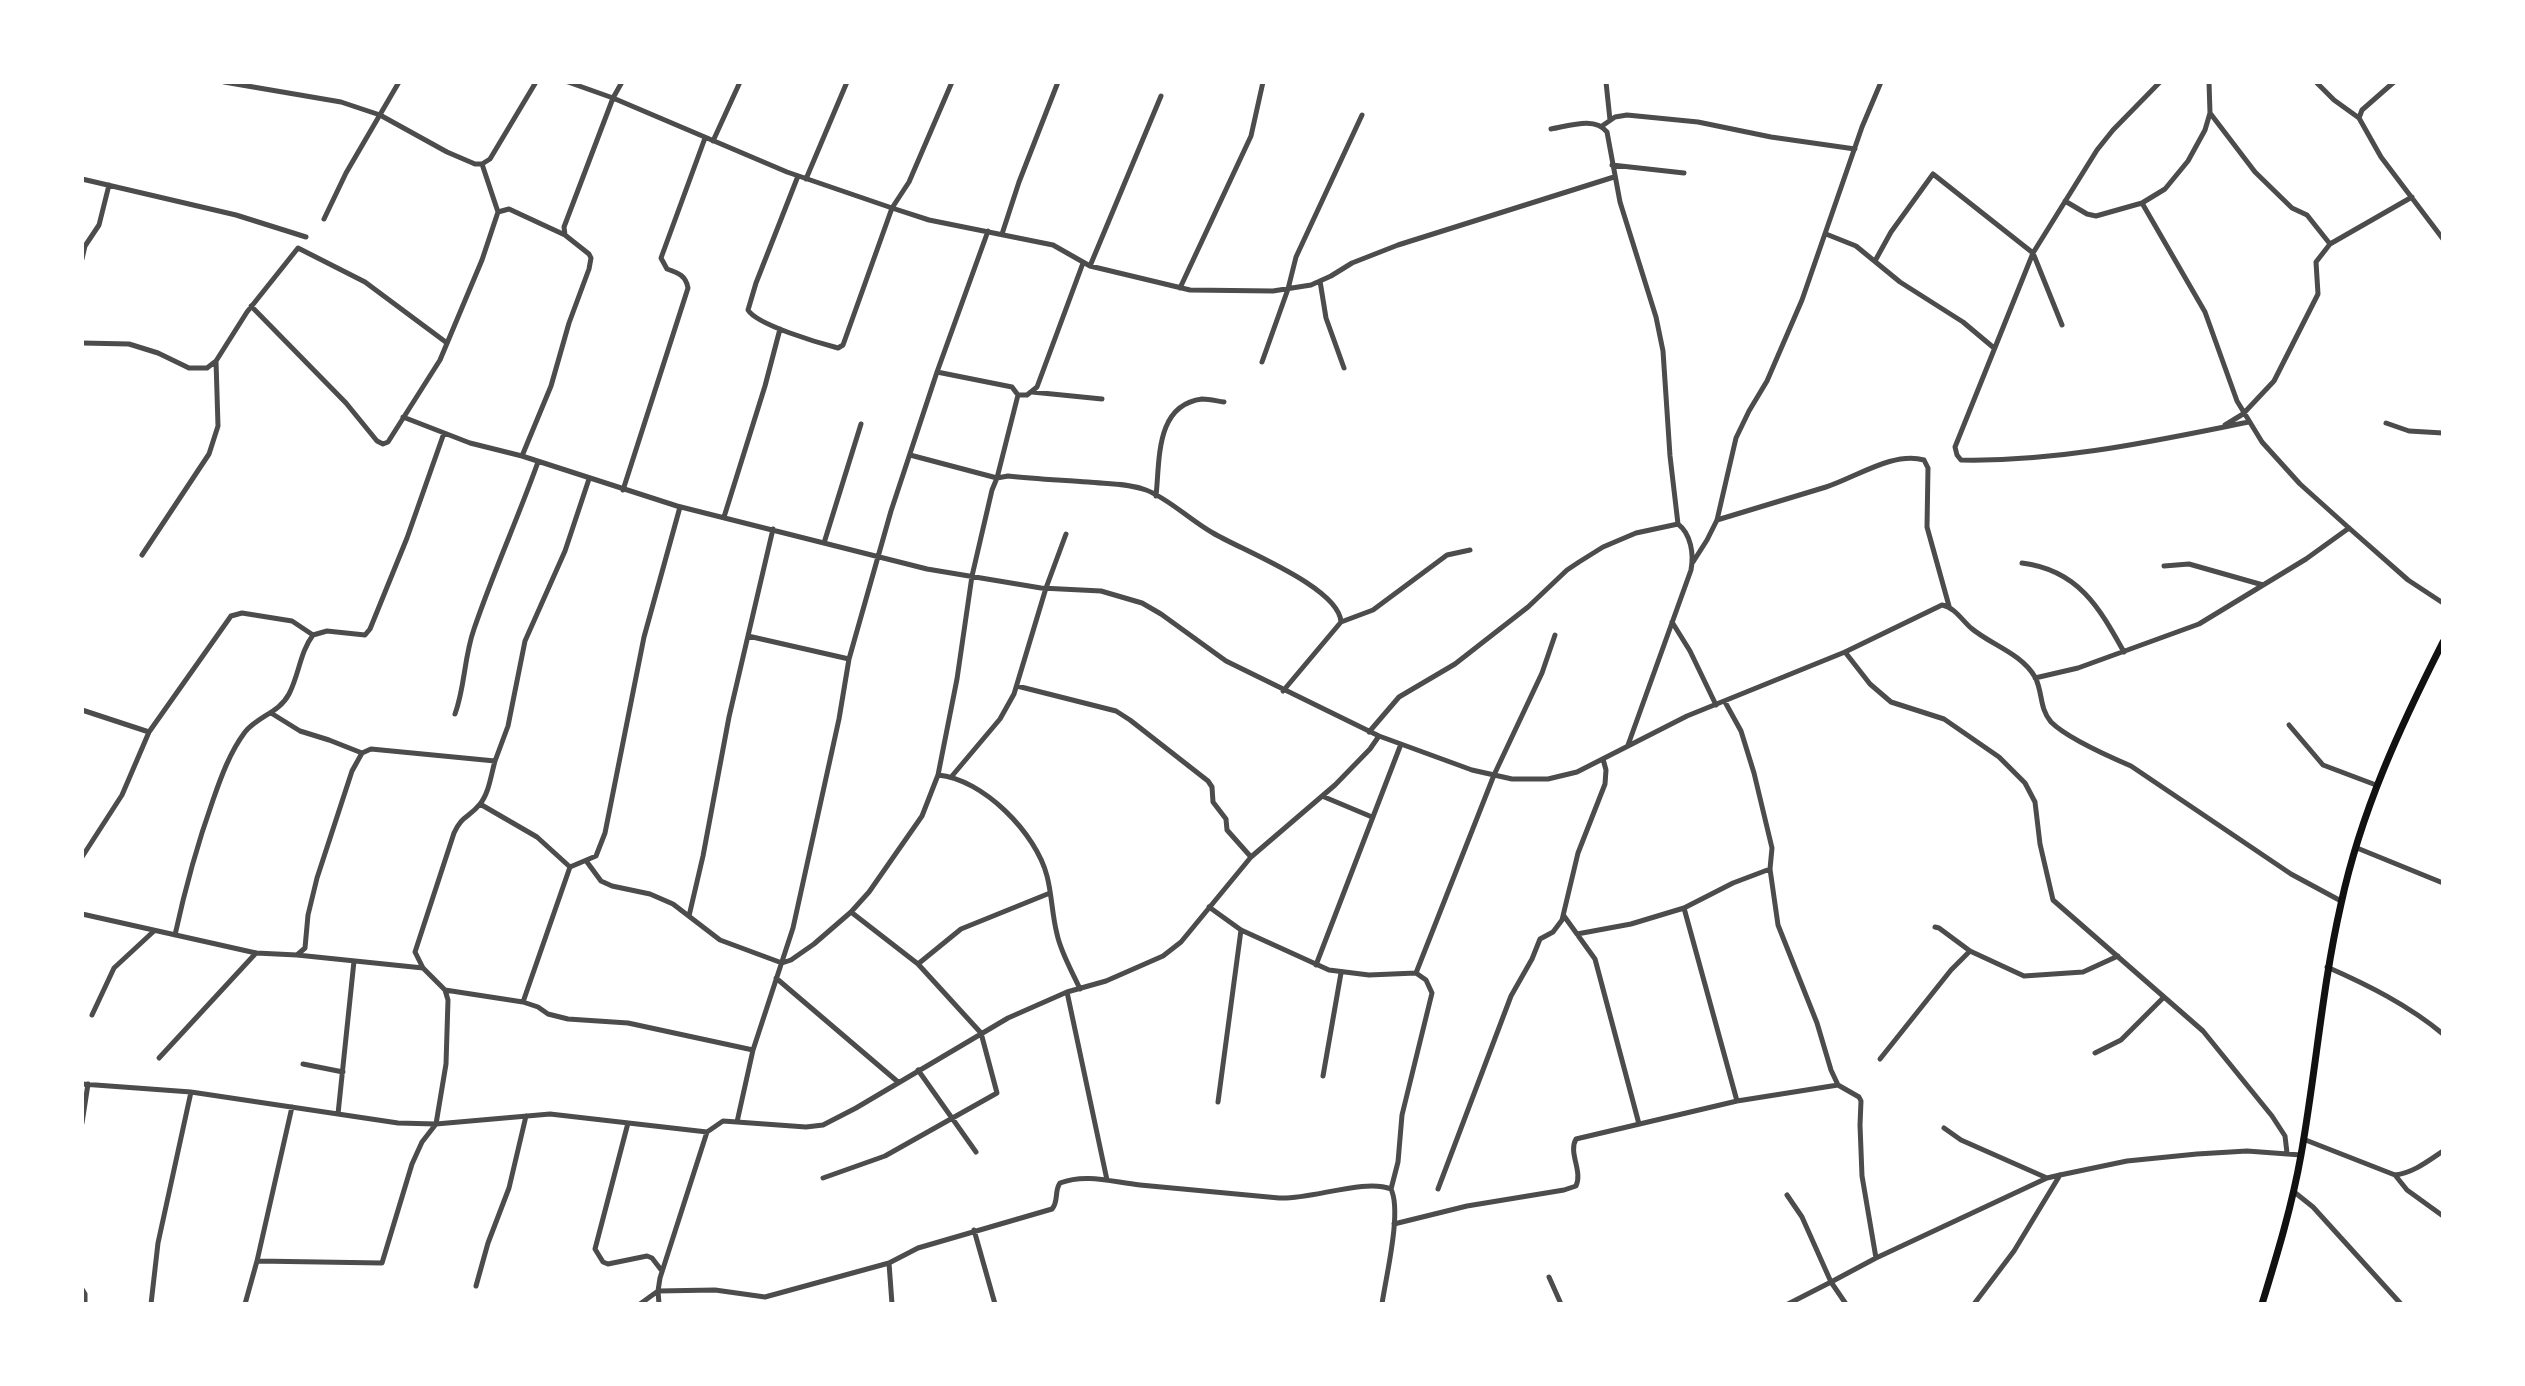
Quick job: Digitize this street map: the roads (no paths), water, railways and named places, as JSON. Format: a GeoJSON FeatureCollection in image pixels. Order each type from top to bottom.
{"type":"FeatureCollection","features":[{"type":"Feature","properties":{"kind":"main road"},"geometry":{"type":"LineString","coordinates":[[2262,1304],[2294,1191],[2327,967],[2341,901],[2376,785],[2443,642]]}},
{"type":"Feature","properties":{"kind":"street"},"geometry":{"type":"LineString","coordinates":[[224,82],[341,102],[380,115],[447,152],[475,164],[482,164],[490,159],[536,82]]}},
{"type":"Feature","properties":{"kind":"street"},"geometry":{"type":"LineString","coordinates":[[324,219],[346,173],[399,82]]}},
{"type":"Feature","properties":{"kind":"street"},"geometry":{"type":"LineString","coordinates":[[568,82],[613,98],[798,176],[892,208],[929,220],[1053,245],[1090,266],[1180,288],[1288,289],[1320,281],[1352,263],[1398,245],[1614,177]]}},
{"type":"Feature","properties":{"kind":"street"},"geometry":{"type":"LineString","coordinates":[[565,235],[564,227],[613,98],[622,82]]}},
{"type":"Feature","properties":{"kind":"street"},"geometry":{"type":"LineString","coordinates":[[713,141],[740,82]]}},
{"type":"Feature","properties":{"kind":"street"},"geometry":{"type":"LineString","coordinates":[[806,179],[847,82]]}},
{"type":"Feature","properties":{"kind":"street"},"geometry":{"type":"LineString","coordinates":[[798,176],[748,310],[754,318],[780,329],[834,347],[843,345],[892,208],[909,182],[953,82]]}},
{"type":"Feature","properties":{"kind":"street"},"geometry":{"type":"LineString","coordinates":[[1002,234],[1058,82]]}},
{"type":"Feature","properties":{"kind":"street"},"geometry":{"type":"LineString","coordinates":[[1180,288],[1251,136],[1263,82]]}},
{"type":"Feature","properties":{"kind":"street"},"geometry":{"type":"LineString","coordinates":[[1606,82],[1610,120]]}},
{"type":"Feature","properties":{"kind":"street"},"geometry":{"type":"LineString","coordinates":[[1628,745],[1693,562],[1717,520],[1736,438],[1767,381],[1802,300],[1881,82]]}},
{"type":"Feature","properties":{"kind":"street"},"geometry":{"type":"LineString","coordinates":[[2160,82],[2113,130],[2064,201],[2033,253],[1955,447],[1956,455],[1961,460],[2023,460],[2121,448],[2249,422]]}},
{"type":"Feature","properties":{"kind":"street"},"geometry":{"type":"LineString","coordinates":[[2064,201],[2096,216],[2142,203],[2165,189],[2178,176],[2205,130],[2210,113],[2209,82]]}},
{"type":"Feature","properties":{"kind":"street"},"geometry":{"type":"LineString","coordinates":[[2316,82],[2334,100],[2359,118],[2381,157],[2443,239]]}},
{"type":"Feature","properties":{"kind":"street"},"geometry":{"type":"LineString","coordinates":[[2359,118],[2362,110],[2394,82]]}},
{"type":"Feature","properties":{"kind":"street"},"geometry":{"type":"LineString","coordinates":[[1090,266],[1161,96]]}},
{"type":"Feature","properties":{"kind":"street"},"geometry":{"type":"LineString","coordinates":[[2210,113],[2255,172],[2292,208],[2307,215],[2330,244]]}},
{"type":"Feature","properties":{"kind":"street"},"geometry":{"type":"LineString","coordinates":[[1262,362],[1288,289],[1296,257],[1362,115]]}},
{"type":"Feature","properties":{"kind":"street"},"geometry":{"type":"LineString","coordinates":[[1602,126],[1610,120],[1627,115],[1698,122],[1771,137],[1855,149]]}},
{"type":"Feature","properties":{"kind":"street"},"geometry":{"type":"LineString","coordinates":[[1551,129],[1592,123],[1602,126],[1606,132],[1614,177],[1656,317],[1663,351],[1678,524]]}},
{"type":"Feature","properties":{"kind":"street"},"geometry":{"type":"LineString","coordinates":[[624,490],[688,289],[685,278],[667,269],[661,258],[705,138]]}},
{"type":"Feature","properties":{"kind":"street"},"geometry":{"type":"LineString","coordinates":[[251,306],[346,403],[379,443],[388,442],[440,360],[482,260],[498,212],[482,164]]}},
{"type":"Feature","properties":{"kind":"street"},"geometry":{"type":"LineString","coordinates":[[1612,165],[1684,173]]}},
{"type":"Feature","properties":{"kind":"street"},"geometry":{"type":"LineString","coordinates":[[1875,261],[1891,232],[1933,174],[2033,253],[2062,325]]}},
{"type":"Feature","properties":{"kind":"street"},"geometry":{"type":"LineString","coordinates":[[82,179],[236,215],[306,237]]}},
{"type":"Feature","properties":{"kind":"street"},"geometry":{"type":"LineString","coordinates":[[82,259],[85,246],[99,225],[109,186]]}},
{"type":"Feature","properties":{"kind":"street"},"geometry":{"type":"LineString","coordinates":[[2219,428],[2244,414],[2274,381],[2318,294],[2316,262],[2330,244],[2412,197]]}},
{"type":"Feature","properties":{"kind":"street"},"geometry":{"type":"LineString","coordinates":[[2142,203],[2206,312],[2244,414],[2277,461],[2408,580],[2443,603]]}},
{"type":"Feature","properties":{"kind":"street"},"geometry":{"type":"LineString","coordinates":[[498,212],[509,209],[565,235],[591,258],[557,358],[545,405],[522,456]]}},
{"type":"Feature","properties":{"kind":"street"},"geometry":{"type":"LineString","coordinates":[[737,1122],[753,1050],[793,928],[839,719],[849,659],[878,556],[937,372],[988,231]]}},
{"type":"Feature","properties":{"kind":"street"},"geometry":{"type":"LineString","coordinates":[[1826,234],[1856,246],[1900,282],[1963,321],[1994,348]]}},
{"type":"Feature","properties":{"kind":"street"},"geometry":{"type":"LineString","coordinates":[[82,343],[129,344],[158,353],[189,368],[207,368],[216,361],[251,306],[298,248],[365,282],[447,343]]}},
{"type":"Feature","properties":{"kind":"street"},"geometry":{"type":"LineString","coordinates":[[1018,395],[1027,395],[1037,387],[1083,262]]}},
{"type":"Feature","properties":{"kind":"street"},"geometry":{"type":"LineString","coordinates":[[1320,281],[1326,317],[1344,368]]}},
{"type":"Feature","properties":{"kind":"street"},"geometry":{"type":"LineString","coordinates":[[723,517],[761,399],[780,329]]}},
{"type":"Feature","properties":{"kind":"street"},"geometry":{"type":"LineString","coordinates":[[142,555],[209,454],[218,426],[216,361]]}},
{"type":"Feature","properties":{"kind":"street"},"geometry":{"type":"LineString","coordinates":[[937,372],[1012,387],[1018,395]]}},
{"type":"Feature","properties":{"kind":"street"},"geometry":{"type":"LineString","coordinates":[[1032,392],[1102,399]]}},
{"type":"Feature","properties":{"kind":"street"},"geometry":{"type":"LineString","coordinates":[[587,862],[601,881],[650,894],[673,904],[720,940],[782,963],[791,960],[814,943],[851,912],[876,882],[922,816],[938,775],[957,679],[972,576],[1018,395]]}},
{"type":"Feature","properties":{"kind":"street"},"geometry":{"type":"LineString","coordinates":[[1156,496],[1163,432],[1172,414],[1178,407],[1202,399],[1224,402]]}},
{"type":"Feature","properties":{"kind":"street"},"geometry":{"type":"LineString","coordinates":[[403,417],[470,443],[522,456],[680,507],[926,569],[1046,588],[1101,591],[1142,603],[1226,661],[1369,732],[1472,771],[1512,779],[1548,779],[1577,772],[1687,716],[1845,652],[1942,605],[1949,606]]}},
{"type":"Feature","properties":{"kind":"street"},"geometry":{"type":"LineString","coordinates":[[2386,423],[2409,431],[2443,433]]}},
{"type":"Feature","properties":{"kind":"street"},"geometry":{"type":"LineString","coordinates":[[824,542],[860,424]]}},
{"type":"Feature","properties":{"kind":"street"},"geometry":{"type":"LineString","coordinates":[[174,935],[193,860],[222,775],[246,731],[260,718],[277,710],[289,695],[305,646],[313,635],[327,631],[365,635],[370,629],[407,538],[444,433]]}},
{"type":"Feature","properties":{"kind":"street"},"geometry":{"type":"LineString","coordinates":[[910,454],[997,478],[1008,476],[1128,485],[1148,491],[1210,532],[1250,554],[1287,569],[1316,589],[1338,611],[1341,622]]}},
{"type":"Feature","properties":{"kind":"street"},"geometry":{"type":"LineString","coordinates":[[1717,520],[1830,486],[1892,462],[1915,458],[1924,460],[1928,468],[1927,527],[1949,606],[1973,630],[2026,665],[2035,678],[2042,708],[2054,724],[2131,766],[2291,874],[2341,901]]}},
{"type":"Feature","properties":{"kind":"street"},"geometry":{"type":"LineString","coordinates":[[455,714],[463,692],[472,632],[517,523],[538,462]]}},
{"type":"Feature","properties":{"kind":"street"},"geometry":{"type":"LineString","coordinates":[[257,1261],[382,1263],[412,1164],[422,1142],[436,1124],[447,1051],[448,1000],[445,990],[423,968],[415,951],[459,820],[480,804],[487,792],[508,726],[526,641],[565,551],[589,479]]}},
{"type":"Feature","properties":{"kind":"street"},"geometry":{"type":"LineString","coordinates":[[570,867],[596,856],[605,833],[644,637],[680,507]]}},
{"type":"Feature","properties":{"kind":"street"},"geometry":{"type":"LineString","coordinates":[[1369,732],[1399,697],[1455,664],[1528,607],[1573,566],[1603,547],[1636,533],[1678,524],[1684,528],[1693,562]]}},
{"type":"Feature","properties":{"kind":"street"},"geometry":{"type":"LineString","coordinates":[[2035,678],[2078,668],[2199,624],[2306,559],[2349,528]]}},
{"type":"Feature","properties":{"kind":"street"},"geometry":{"type":"LineString","coordinates":[[689,916],[773,529]]}},
{"type":"Feature","properties":{"kind":"street"},"geometry":{"type":"LineString","coordinates":[[951,776],[1000,719],[1017,686],[1046,588],[1066,534]]}},
{"type":"Feature","properties":{"kind":"street"},"geometry":{"type":"LineString","coordinates":[[1283,691],[1341,622],[1373,610],[1447,555],[1470,550]]}},
{"type":"Feature","properties":{"kind":"street"},"geometry":{"type":"LineString","coordinates":[[2022,563],[2041,565],[2074,583],[2099,608],[2124,652]]}},
{"type":"Feature","properties":{"kind":"street"},"geometry":{"type":"LineString","coordinates":[[2164,566],[2189,564],[2263,586]]}},
{"type":"Feature","properties":{"kind":"street"},"geometry":{"type":"LineString","coordinates":[[82,857],[122,796],[149,732],[231,615],[242,612],[292,621],[313,635]]}},
{"type":"Feature","properties":{"kind":"street"},"geometry":{"type":"LineString","coordinates":[[1672,622],[1690,651],[1716,705]]}},
{"type":"Feature","properties":{"kind":"street"},"geometry":{"type":"LineString","coordinates":[[1416,973],[1494,775],[1542,673],[1555,635]]}},
{"type":"Feature","properties":{"kind":"street"},"geometry":{"type":"LineString","coordinates":[[748,636],[849,659]]}},
{"type":"Feature","properties":{"kind":"street"},"geometry":{"type":"LineString","coordinates":[[1845,652],[1871,684],[1891,702],[1944,719],[1999,757],[2025,783],[2035,802],[2040,844],[2053,900],[2203,1031],[2224,1054],[2285,1136],[2287,1153]]}},
{"type":"Feature","properties":{"kind":"street"},"geometry":{"type":"LineString","coordinates":[[1017,686],[1116,711],[1130,720],[1208,781],[1212,787],[1213,802],[1226,819],[1227,830],[1251,857]]}},
{"type":"Feature","properties":{"kind":"street"},"geometry":{"type":"LineString","coordinates":[[1725,702],[1741,731],[1772,848],[1770,869],[1778,925],[1806,993],[1838,1085],[1859,1097],[1861,1101],[1862,1176],[1876,1258]]}},
{"type":"Feature","properties":{"kind":"street"},"geometry":{"type":"LineString","coordinates":[[82,710],[149,732]]}},
{"type":"Feature","properties":{"kind":"street"},"geometry":{"type":"LineString","coordinates":[[271,713],[300,731],[362,754]]}},
{"type":"Feature","properties":{"kind":"street"},"geometry":{"type":"LineString","coordinates":[[2289,725],[2323,765],[2376,785]]}},
{"type":"Feature","properties":{"kind":"street"},"geometry":{"type":"LineString","coordinates":[[82,1123],[85,1084],[191,1092],[398,1123],[436,1124],[550,1114],[706,1132],[723,1121],[806,1127],[822,1125],[856,1108],[1008,1018],[1067,992],[1106,981],[1163,956],[1181,942],[1251,857],[1322,796],[1370,749],[1379,736]]}},
{"type":"Feature","properties":{"kind":"street"},"geometry":{"type":"LineString","coordinates":[[1316,965],[1401,744]]}},
{"type":"Feature","properties":{"kind":"street"},"geometry":{"type":"LineString","coordinates":[[297,955],[306,948],[308,915],[317,878],[352,771],[362,754],[371,749],[495,761]]}},
{"type":"Feature","properties":{"kind":"street"},"geometry":{"type":"LineString","coordinates":[[1438,1189],[1511,996],[1540,939],[1553,932],[1564,916],[1578,853],[1605,784],[1606,770],[1603,759]]}},
{"type":"Feature","properties":{"kind":"street"},"geometry":{"type":"LineString","coordinates":[[938,775],[960,779],[989,797],[1034,845],[1047,875],[1057,937],[1080,989]]}},
{"type":"Feature","properties":{"kind":"street"},"geometry":{"type":"LineString","coordinates":[[1322,796],[1372,817]]}},
{"type":"Feature","properties":{"kind":"street"},"geometry":{"type":"LineString","coordinates":[[480,804],[537,837],[570,867]]}},
{"type":"Feature","properties":{"kind":"street"},"geometry":{"type":"LineString","coordinates":[[2357,848],[2443,884]]}},
{"type":"Feature","properties":{"kind":"street"},"geometry":{"type":"LineString","coordinates":[[523,1002],[570,867]]}},
{"type":"Feature","properties":{"kind":"street"},"geometry":{"type":"LineString","coordinates":[[1577,934],[1631,924],[1684,908],[1732,883],[1770,869]]}},
{"type":"Feature","properties":{"kind":"street"},"geometry":{"type":"LineString","coordinates":[[918,964],[961,929],[1050,893]]}},
{"type":"Feature","properties":{"kind":"street"},"geometry":{"type":"LineString","coordinates":[[1209,907],[1241,930],[1316,965],[1341,973],[1416,973],[1426,980],[1432,993],[1402,1115],[1398,1162],[1391,1189]]}},
{"type":"Feature","properties":{"kind":"street"},"geometry":{"type":"LineString","coordinates":[[1684,908],[1737,1101]]}},
{"type":"Feature","properties":{"kind":"street"},"geometry":{"type":"LineString","coordinates":[[823,1178],[885,1156],[997,1093],[981,1033],[918,964],[851,912]]}},
{"type":"Feature","properties":{"kind":"street"},"geometry":{"type":"LineString","coordinates":[[82,914],[256,953],[423,968]]}},
{"type":"Feature","properties":{"kind":"street"},"geometry":{"type":"LineString","coordinates":[[1564,916],[1595,959],[1639,1124]]}},
{"type":"Feature","properties":{"kind":"street"},"geometry":{"type":"LineString","coordinates":[[1935,927],[1970,951],[2024,976],[2082,972],[2118,956]]}},
{"type":"Feature","properties":{"kind":"street"},"geometry":{"type":"LineString","coordinates":[[92,1015],[114,968],[154,930]]}},
{"type":"Feature","properties":{"kind":"street"},"geometry":{"type":"LineString","coordinates":[[1218,1102],[1241,930]]}},
{"type":"Feature","properties":{"kind":"street"},"geometry":{"type":"LineString","coordinates":[[1880,1059],[1951,970],[1970,951]]}},
{"type":"Feature","properties":{"kind":"street"},"geometry":{"type":"LineString","coordinates":[[159,1058],[256,953]]}},
{"type":"Feature","properties":{"kind":"street"},"geometry":{"type":"LineString","coordinates":[[338,1114],[354,961]]}},
{"type":"Feature","properties":{"kind":"street"},"geometry":{"type":"LineString","coordinates":[[2327,967],[2404,1005],[2443,1034]]}},
{"type":"Feature","properties":{"kind":"street"},"geometry":{"type":"LineString","coordinates":[[1324,1076],[1341,973]]}},
{"type":"Feature","properties":{"kind":"street"},"geometry":{"type":"LineString","coordinates":[[776,978],[898,1083]]}},
{"type":"Feature","properties":{"kind":"street"},"geometry":{"type":"LineString","coordinates":[[445,990],[523,1002],[548,1014],[568,1019],[628,1023],[753,1050]]}},
{"type":"Feature","properties":{"kind":"street"},"geometry":{"type":"LineString","coordinates":[[1067,992],[1107,1180]]}},
{"type":"Feature","properties":{"kind":"street"},"geometry":{"type":"LineString","coordinates":[[2095,1053],[2122,1040],[2164,997]]}},
{"type":"Feature","properties":{"kind":"street"},"geometry":{"type":"LineString","coordinates":[[303,1064],[343,1072]]}},
{"type":"Feature","properties":{"kind":"street"},"geometry":{"type":"LineString","coordinates":[[918,1070],[976,1152]]}},
{"type":"Feature","properties":{"kind":"street"},"geometry":{"type":"LineString","coordinates":[[1394,1224],[1467,1206],[1576,1186],[1579,1180],[1573,1146],[1576,1139],[1737,1101],[1838,1085]]}},
{"type":"Feature","properties":{"kind":"street"},"geometry":{"type":"LineString","coordinates":[[151,1304],[158,1243],[191,1092]]}},
{"type":"Feature","properties":{"kind":"street"},"geometry":{"type":"LineString","coordinates":[[245,1304],[292,1107]]}},
{"type":"Feature","properties":{"kind":"street"},"geometry":{"type":"LineString","coordinates":[[476,1286],[488,1243],[509,1188],[526,1116]]}},
{"type":"Feature","properties":{"kind":"street"},"geometry":{"type":"LineString","coordinates":[[628,1123],[595,1249],[603,1262],[608,1264],[647,1256],[652,1258],[662,1271]]}},
{"type":"Feature","properties":{"kind":"street"},"geometry":{"type":"LineString","coordinates":[[1944,1128],[1961,1140],[2048,1178]]}},
{"type":"Feature","properties":{"kind":"street"},"geometry":{"type":"LineString","coordinates":[[659,1304],[658,1291],[662,1271],[706,1132]]}},
{"type":"Feature","properties":{"kind":"street"},"geometry":{"type":"LineString","coordinates":[[2303,1139],[2395,1175],[2419,1167],[2443,1150]]}},
{"type":"Feature","properties":{"kind":"street"},"geometry":{"type":"LineString","coordinates":[[1788,1304],[1876,1258],[2048,1178],[2127,1161],[2169,1156],[2247,1151],[2301,1155]]}},
{"type":"Feature","properties":{"kind":"street"},"geometry":{"type":"LineString","coordinates":[[1975,1304],[2014,1251],[2060,1175]]}},
{"type":"Feature","properties":{"kind":"street"},"geometry":{"type":"LineString","coordinates":[[2395,1175],[2407,1190],[2443,1216]]}},
{"type":"Feature","properties":{"kind":"street"},"geometry":{"type":"LineString","coordinates":[[640,1304],[658,1291],[715,1290],[766,1300],[889,1264],[918,1248],[974,1230],[1052,1209],[1060,1183],[1088,1177],[1280,1198],[1365,1187],[1383,1186],[1391,1189],[1396,1198],[1394,1224],[1382,1304]]}},
{"type":"Feature","properties":{"kind":"street"},"geometry":{"type":"LineString","coordinates":[[2294,1191],[2313,1207],[2401,1304]]}},
{"type":"Feature","properties":{"kind":"street"},"geometry":{"type":"LineString","coordinates":[[1787,1195],[1802,1217],[1831,1282],[1846,1304]]}},
{"type":"Feature","properties":{"kind":"street"},"geometry":{"type":"LineString","coordinates":[[974,1230],[995,1304]]}},
{"type":"Feature","properties":{"kind":"street"},"geometry":{"type":"LineString","coordinates":[[889,1264],[892,1304]]}},
{"type":"Feature","properties":{"kind":"street"},"geometry":{"type":"LineString","coordinates":[[1549,1277],[1561,1304]]}},
{"type":"Feature","properties":{"kind":"street"},"geometry":{"type":"LineString","coordinates":[[82,1289],[85,1304]]}}]}
